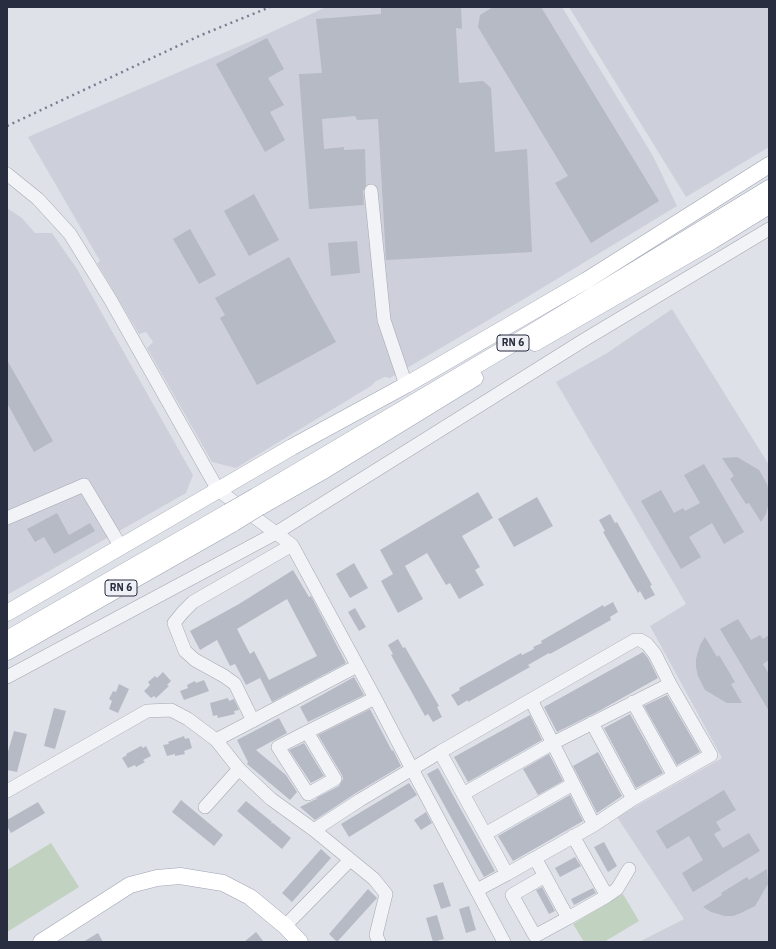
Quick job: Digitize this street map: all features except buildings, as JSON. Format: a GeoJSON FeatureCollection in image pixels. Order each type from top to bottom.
{"type":"FeatureCollection","features":[{"type":"Feature","properties":{"kind":"main road"},"geometry":{"type":"LineString","coordinates":[[7,613],[292,447],[406,385],[587,280],[769,165]]}},
{"type":"Feature","properties":{"kind":"main road","name":"RN 6"},"geometry":{"type":"LineString","coordinates":[[9,648],[258,501],[769,188]]}},
{"type":"Feature","properties":{"kind":"main road","name":"RN 6"},"geometry":{"type":"LineString","coordinates":[[258,501],[325,470],[512,356],[712,241],[769,206]]}},
{"type":"Feature","properties":{"kind":"main road"},"geometry":{"type":"LineString","coordinates":[[41,942],[130,885],[157,878],[180,876],[223,883],[250,897],[285,926],[300,942]]}},
{"type":"Feature","properties":{"kind":"street"},"geometry":{"type":"LineString","coordinates":[[7,174],[38,199],[70,234],[110,299],[218,490],[292,546],[375,698],[504,942]]}},
{"type":"Feature","properties":{"kind":"street"},"geometry":{"type":"LineString","coordinates":[[371,191],[384,320],[406,385]]}},
{"type":"Feature","properties":{"kind":"street"},"geometry":{"type":"LineString","coordinates":[[7,677],[276,533],[584,340],[769,229]]}},
{"type":"Feature","properties":{"kind":"street"},"geometry":{"type":"LineString","coordinates":[[7,518],[84,485],[121,547]]}},
{"type":"Feature","properties":{"kind":"street"},"geometry":{"type":"LineString","coordinates":[[253,721],[235,684],[224,676],[194,660],[185,651],[174,623],[193,602],[292,546]]}},
{"type":"Feature","properties":{"kind":"street"},"geometry":{"type":"LineString","coordinates":[[314,830],[360,800],[440,752],[636,640],[640,640],[647,644],[655,654],[670,684],[711,755],[633,799],[594,825],[477,890]]}},
{"type":"Feature","properties":{"kind":"street"},"geometry":{"type":"LineString","coordinates":[[216,740],[357,666]]}},
{"type":"Feature","properties":{"kind":"street"},"geometry":{"type":"LineString","coordinates":[[463,794],[553,743],[670,684]]}},
{"type":"Feature","properties":{"kind":"street"},"geometry":{"type":"LineString","coordinates":[[307,732],[334,779],[308,794],[278,747],[307,732],[375,698]]}},
{"type":"Feature","properties":{"kind":"street"},"geometry":{"type":"LineString","coordinates":[[531,700],[594,825]]}},
{"type":"Feature","properties":{"kind":"street"},"geometry":{"type":"LineString","coordinates":[[634,702],[674,776]]}},
{"type":"Feature","properties":{"kind":"street"},"geometry":{"type":"LineString","coordinates":[[7,791],[146,711],[171,710],[188,719],[216,740],[239,769],[271,799],[314,830],[374,879],[386,894],[376,935],[379,942]]}},
{"type":"Feature","properties":{"kind":"street"},"geometry":{"type":"LineString","coordinates":[[592,723],[633,799]]}},
{"type":"Feature","properties":{"kind":"street"},"geometry":{"type":"LineString","coordinates":[[440,752],[507,874]]}},
{"type":"Feature","properties":{"kind":"street"},"geometry":{"type":"LineString","coordinates":[[205,807],[239,769]]}},
{"type":"Feature","properties":{"kind":"street"},"geometry":{"type":"LineString","coordinates":[[485,834],[573,784]]}},
{"type":"Feature","properties":{"kind":"street"},"geometry":{"type":"LineString","coordinates":[[573,836],[607,896]]}},
{"type":"Feature","properties":{"kind":"street"},"geometry":{"type":"LineString","coordinates":[[534,858],[568,918]]}},
{"type":"Feature","properties":{"kind":"street"},"geometry":{"type":"LineString","coordinates":[[285,926],[350,860]]}},
{"type":"Feature","properties":{"kind":"street"},"geometry":{"type":"LineString","coordinates":[[545,876],[512,895],[534,936],[617,889],[629,869]]}},
{"type":"Feature","properties":{"kind":"shaded area"},"geometry":{"type":"Polygon","coordinates":[[[326,7],[562,7],[653,156],[677,206],[390,378],[385,377],[376,381],[371,386],[236,468],[212,462],[147,348],[153,342],[146,332],[139,334],[97,263],[100,261],[28,137],[265,35],[326,7]]]}},
{"type":"Feature","properties":{"kind":"shaded area"},"geometry":{"type":"Polygon","coordinates":[[[569,7],[769,7],[769,147],[686,197],[569,7]]]}},
{"type":"Feature","properties":{"kind":"shaded area"},"geometry":{"type":"Polygon","coordinates":[[[7,208],[22,218],[35,233],[52,233],[77,269],[193,475],[186,493],[7,595],[7,208]]]}},
{"type":"Feature","properties":{"kind":"shaded area"},"geometry":{"type":"Polygon","coordinates":[[[672,309],[769,465],[769,942],[639,942],[684,919],[617,817],[722,758],[650,626],[686,604],[556,382],[607,353],[672,309]]]}},
{"type":"Feature","properties":{"kind":"green space"},"geometry":{"type":"Polygon","coordinates":[[[51,843],[79,887],[7,932],[7,870],[51,843]]]}},
{"type":"Feature","properties":{"kind":"green space"},"geometry":{"type":"Polygon","coordinates":[[[623,894],[639,921],[604,942],[584,942],[573,924],[623,894]]]}},
{"type":"Feature","properties":{"kind":"railway"},"geometry":{"type":"LineString","coordinates":[[7,126],[199,36],[270,7]]}}]}
